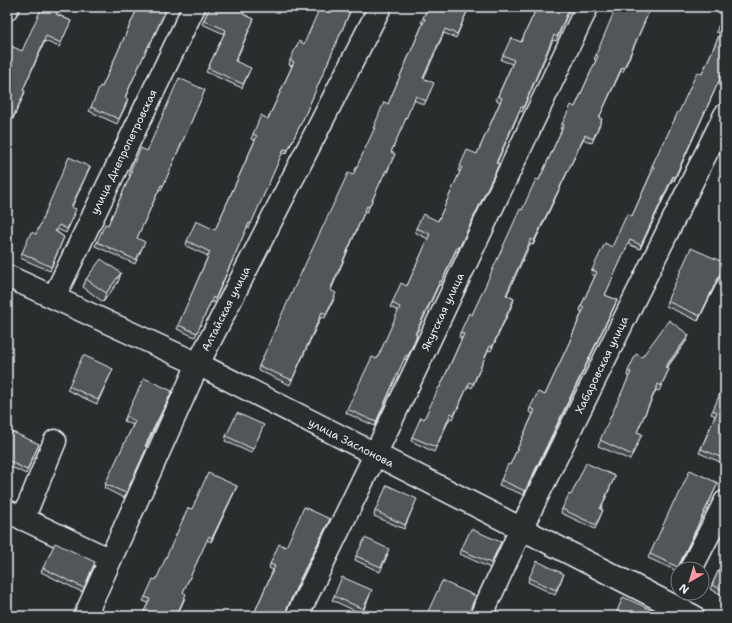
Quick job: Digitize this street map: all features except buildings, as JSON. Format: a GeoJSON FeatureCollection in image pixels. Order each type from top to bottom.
{"type":"FeatureCollection","features":[{"type":"Feature","properties":{"kind":"street","name":"улица Днепропетровская"},"geometry":{"type":"LineString","coordinates":[[54,297],[194,7]]}},
{"type":"Feature","properties":{"kind":"street","name":"Алтайская улица"},"geometry":{"type":"LineString","coordinates":[[85,616],[198,364],[380,7]]}},
{"type":"Feature","properties":{"kind":"street","name":"Якутская улица"},"geometry":{"type":"LineString","coordinates":[[297,616],[588,7]]}},
{"type":"Feature","properties":{"kind":"street","name":"Хабаровская улица"},"geometry":{"type":"LineString","coordinates":[[480,616],[521,529],[725,115]]}},
{"type":"Feature","properties":{"kind":"street","name":"улица Заслонова"},"geometry":{"type":"LineString","coordinates":[[7,276],[198,364],[693,616]]}},
{"type":"Feature","properties":{"kind":"street"},"geometry":{"type":"LineString","coordinates":[[56,441],[15,515],[110,560]]}},
{"type":"Feature","properties":{"kind":"street"},"geometry":{"type":"LineString","coordinates":[[695,561],[725,502]]}}]}
